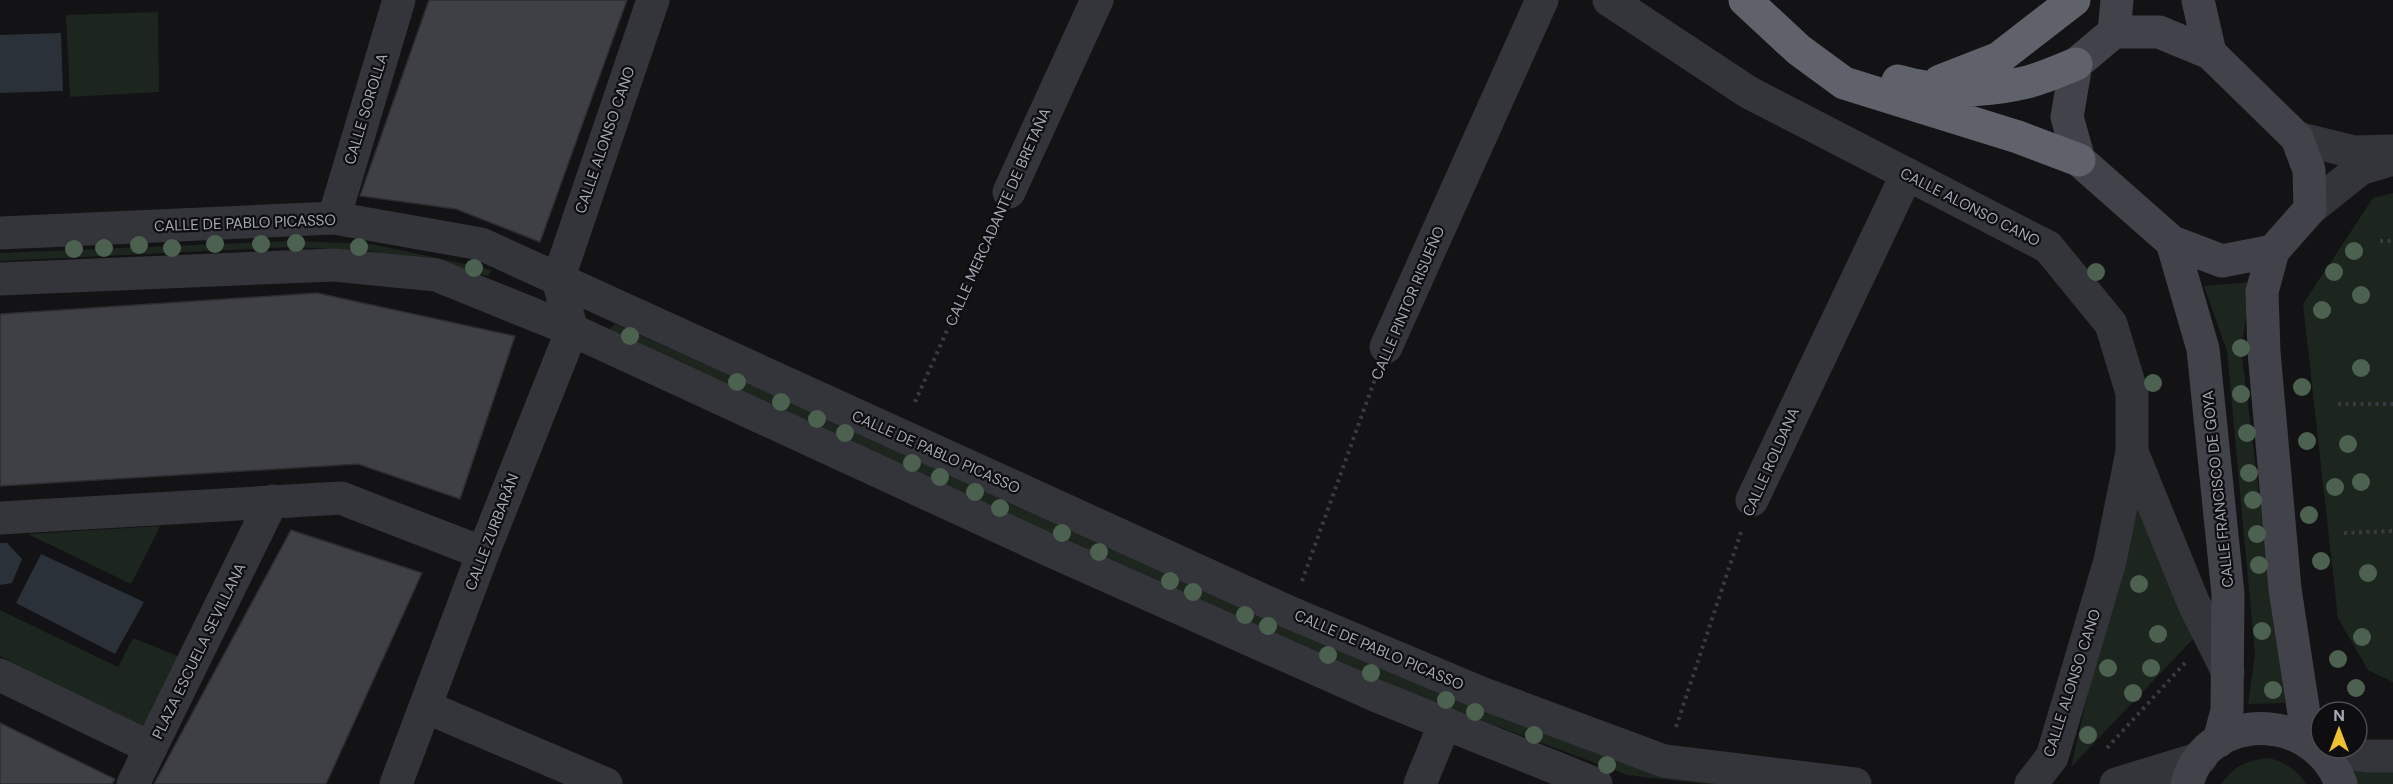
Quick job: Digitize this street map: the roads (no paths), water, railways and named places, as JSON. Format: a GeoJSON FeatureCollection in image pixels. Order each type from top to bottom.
{"type":"FeatureCollection","features":[{"type":"Feature","properties":{"kind":"highway"},"geometry":{"type":"LineString","coordinates":[[1745,0],[1799,50],[1844,84],[2018,137],[2079,160]]}},
{"type":"Feature","properties":{"kind":"highway"},"geometry":{"type":"LineString","coordinates":[[1772,0],[1855,68],[1922,88],[1971,89],[2020,84],[2076,64]]}},
{"type":"Feature","properties":{"kind":"highway"},"geometry":{"type":"LineString","coordinates":[[1922,88],[1999,58],[2074,0]]}},
{"type":"Feature","properties":{"kind":"street","name":"CALLE SOROLLA"},"geometry":{"type":"LineString","coordinates":[[334,218],[399,0]]}},
{"type":"Feature","properties":{"kind":"street","name":"CALLE ALONSO CANO"},"geometry":{"type":"LineString","coordinates":[[558,280],[653,0]]}},
{"type":"Feature","properties":{"kind":"street","name":"CALLE MERCADANTE DE BRETAÑA"},"geometry":{"type":"LineString","coordinates":[[1009,192],[1097,0]]}},
{"type":"Feature","properties":{"kind":"street","name":"CALLE PINTOR RISUEÑO"},"geometry":{"type":"LineString","coordinates":[[1386,347],[1542,0]]}},
{"type":"Feature","properties":{"kind":"street","name":"CALLE ALONSO CANO"},"geometry":{"type":"LineString","coordinates":[[1609,0],[1748,92],[2048,247],[2110,324],[2132,393],[2132,452],[2110,561],[2052,757],[2031,784]]}},
{"type":"Feature","properties":{"kind":"street"},"geometry":{"type":"LineString","coordinates":[[2114,32],[2118,0]]}},
{"type":"Feature","properties":{"kind":"street"},"geometry":{"type":"LineString","coordinates":[[2198,0],[2210,53]]}},
{"type":"Feature","properties":{"kind":"street"},"geometry":{"type":"LineString","coordinates":[[2273,251],[2222,261],[2172,242],[2079,160],[2067,117],[2076,64],[2114,32],[2159,32],[2210,53],[2297,138],[2309,170],[2310,208]]}},
{"type":"Feature","properties":{"kind":"street"},"geometry":{"type":"LineString","coordinates":[[2297,138],[2354,152],[2393,151]]}},
{"type":"Feature","properties":{"kind":"street"},"geometry":{"type":"LineString","coordinates":[[2309,722],[2285,589],[2264,352],[2262,292],[2273,251],[2310,208],[2360,169],[2393,159]]}},
{"type":"Feature","properties":{"kind":"street","name":"CALLE ROLDANA"},"geometry":{"type":"LineString","coordinates":[[1752,500],[1907,174]]}},
{"type":"Feature","properties":{"kind":"street","name":"CALLE DE PABLO PICASSO"},"geometry":{"type":"LineString","coordinates":[[0,233],[334,218],[481,244],[1291,613],[1429,673],[1664,761],[1855,784]]}},
{"type":"Feature","properties":{"kind":"street","name":"CALLE FRANCISCO DE GOYA"},"geometry":{"type":"LineString","coordinates":[[2172,242],[2203,349],[2228,594],[2227,710],[2202,761]]}},
{"type":"Feature","properties":{"kind":"street"},"geometry":{"type":"LineString","coordinates":[[0,279],[334,266],[436,276],[572,330],[1048,550],[1379,697],[1596,784]]}},
{"type":"Feature","properties":{"kind":"street"},"geometry":{"type":"LineString","coordinates":[[558,280],[572,330]]}},
{"type":"Feature","properties":{"kind":"street","name":"CALLE ZURBARÁN"},"geometry":{"type":"LineString","coordinates":[[396,784],[483,553],[572,330]]}},
{"type":"Feature","properties":{"kind":"street"},"geometry":{"type":"LineString","coordinates":[[2132,452],[2194,604],[2228,672]]}},
{"type":"Feature","properties":{"kind":"street"},"geometry":{"type":"LineString","coordinates":[[0,518],[341,498],[483,553]]}},
{"type":"Feature","properties":{"kind":"street","name":"PLAZA ESCUELA SEVILLANA"},"geometry":{"type":"LineString","coordinates":[[0,675],[151,748],[272,501]]}},
{"type":"Feature","properties":{"kind":"street"},"geometry":{"type":"LineString","coordinates":[[426,707],[606,784]]}},
{"type":"Feature","properties":{"kind":"street"},"geometry":{"type":"LineString","coordinates":[[1420,784],[1445,723]]}},
{"type":"Feature","properties":{"kind":"street"},"geometry":{"type":"LineString","coordinates":[[2116,784],[2202,761],[2253,728],[2282,730],[2309,742]]}},
{"type":"Feature","properties":{"kind":"street"},"geometry":{"type":"LineString","coordinates":[[133,784],[151,748]]}},
{"type":"Feature","properties":{"kind":"street"},"geometry":{"type":"LineString","coordinates":[[2369,756],[2393,756]]}},
{"type":"Feature","properties":{"kind":"street"},"geometry":{"type":"LineString","coordinates":[[2327,760],[2336,770],[2341,784]]}}]}
